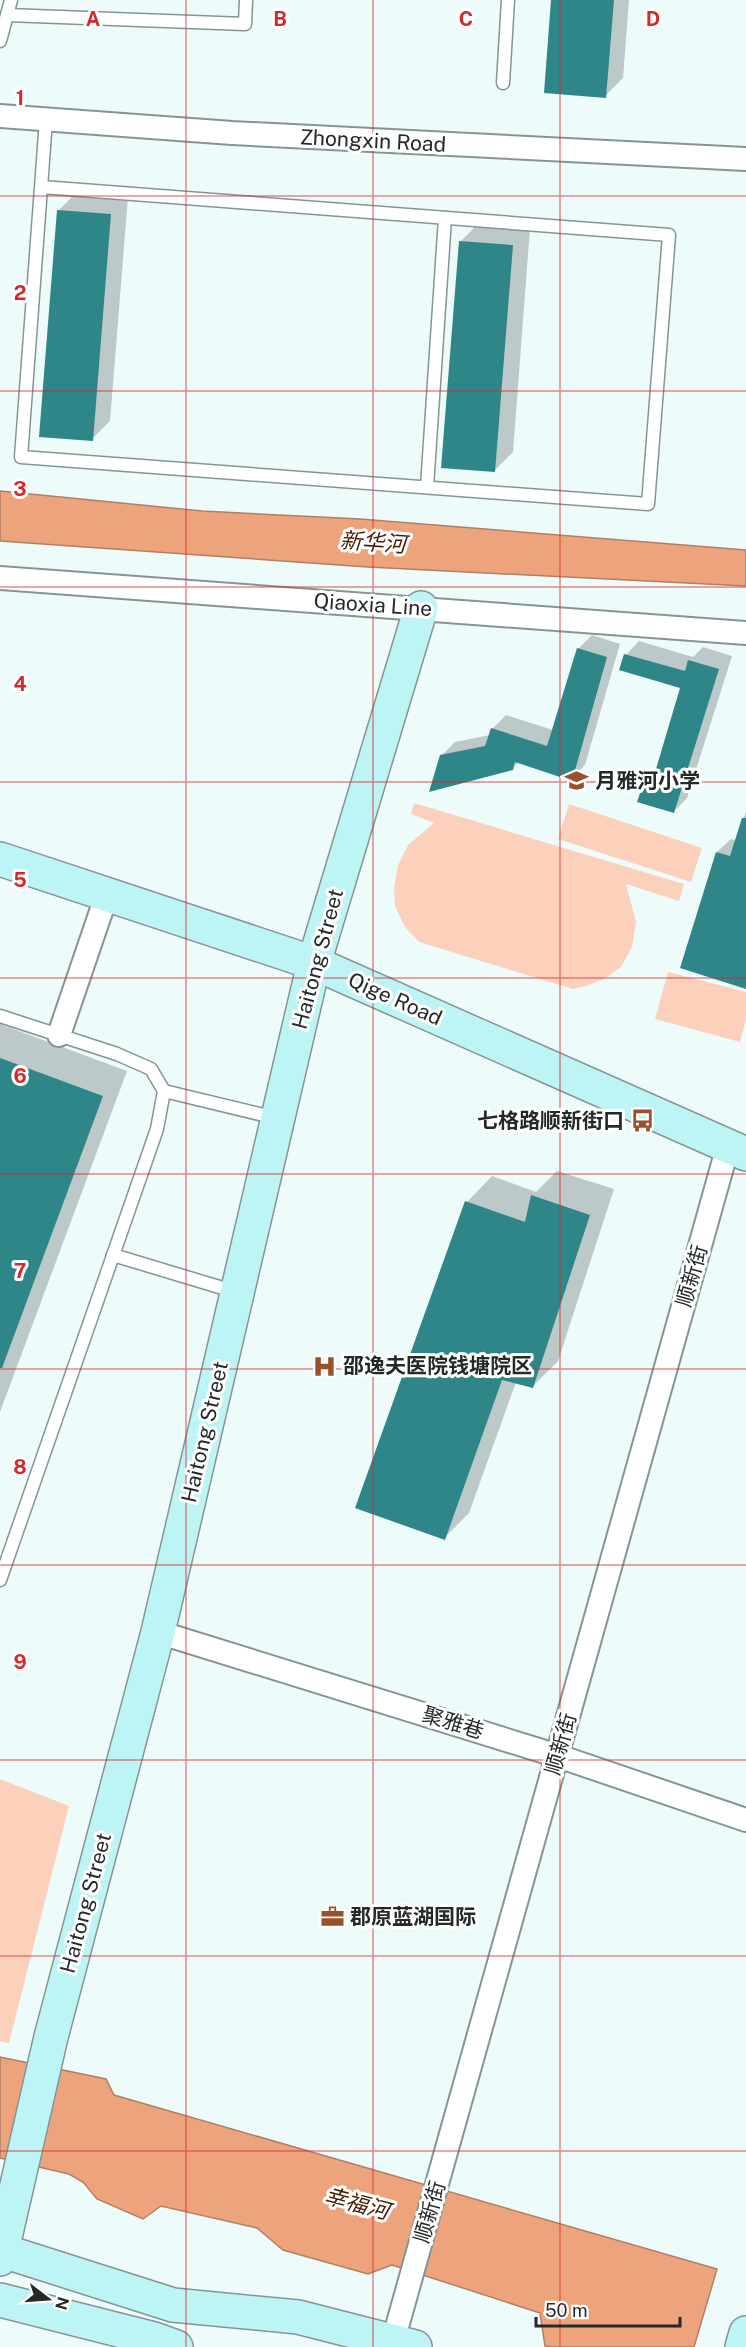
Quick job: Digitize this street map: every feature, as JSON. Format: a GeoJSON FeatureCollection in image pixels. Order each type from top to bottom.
{"type":"FeatureCollection","features":[{"type":"Feature","properties":{"kind":"street","name":"Zhongxin Road"},"geometry":{"type":"LineString","coordinates":[[0,116],[232,133],[746,159]]}},
{"type":"Feature","properties":{"kind":"street","name":"Qiaoxia Line"},"geometry":{"type":"LineString","coordinates":[[0,578],[746,633]]}},
{"type":"Feature","properties":{"kind":"street","name":"Haitong Street"},"geometry":{"type":"LineString","coordinates":[[1,2253],[51,2037],[158,1632],[314,963],[421,608]]}},
{"type":"Feature","properties":{"kind":"street","name":"Qige Road"},"geometry":{"type":"LineString","coordinates":[[0,859],[314,963],[737,1150]]}},
{"type":"Feature","properties":{"kind":"street"},"geometry":{"type":"LineString","coordinates":[[59,1035],[107,894]]}},
{"type":"Feature","properties":{"kind":"street","name":"顺新街"},"geometry":{"type":"LineString","coordinates":[[404,2344],[437,2185],[558,1756],[737,1150]]}},
{"type":"Feature","properties":{"kind":"street","name":"聚雅巷"},"geometry":{"type":"LineString","coordinates":[[158,1632],[558,1756],[746,1820]]}},
{"type":"Feature","properties":{"kind":"street"},"geometry":{"type":"LineString","coordinates":[[1,2253],[173,2305],[327,2347]]}},
{"type":"Feature","properties":{"kind":"street"},"geometry":{"type":"LineString","coordinates":[[0,2300],[172,2344]]}},
{"type":"Feature","properties":{"kind":"street"},"geometry":{"type":"LineString","coordinates":[[173,2305],[298,2317],[404,2344]]}},
{"type":"Feature","properties":{"kind":"street"},"geometry":{"type":"LineString","coordinates":[[742,2347],[746,2334]]}},
{"type":"Feature","properties":{"kind":"lane"},"geometry":{"type":"LineString","coordinates":[[0,41],[11,0]]}},
{"type":"Feature","properties":{"kind":"lane"},"geometry":{"type":"LineString","coordinates":[[7,15],[245,24],[246,0]]}},
{"type":"Feature","properties":{"kind":"lane"},"geometry":{"type":"LineString","coordinates":[[503,83],[508,0]]}},
{"type":"Feature","properties":{"kind":"lane"},"geometry":{"type":"LineString","coordinates":[[42,187],[669,235],[648,504],[21,456],[46,120]]}},
{"type":"Feature","properties":{"kind":"lane"},"geometry":{"type":"LineString","coordinates":[[427,487],[445,218]]}},
{"type":"Feature","properties":{"kind":"lane"},"geometry":{"type":"LineString","coordinates":[[0,1016],[117,1054],[152,1070],[164,1091],[157,1129],[0,1580]]}},
{"type":"Feature","properties":{"kind":"lane"},"geometry":{"type":"LineString","coordinates":[[164,1091],[278,1118]]}},
{"type":"Feature","properties":{"kind":"lane"},"geometry":{"type":"LineString","coordinates":[[113,1254],[237,1292]]}},
{"type":"Feature","properties":{"kind":"shaded area"},"geometry":{"type":"Polygon","coordinates":[[[414,803],[684,884],[679,901],[626,884],[636,922],[632,947],[621,967],[604,979],[573,989],[419,942],[405,927],[395,906],[394,887],[398,865],[408,845],[434,823],[411,814],[414,803]]]}},
{"type":"Feature","properties":{"kind":"shaded area"},"geometry":{"type":"Polygon","coordinates":[[[569,804],[702,848],[691,882],[558,839],[569,804]]]}},
{"type":"Feature","properties":{"kind":"shaded area"},"geometry":{"type":"Polygon","coordinates":[[[668,972],[746,992],[746,1019],[740,1042],[655,1019],[668,972]]]}},
{"type":"Feature","properties":{"kind":"shaded area"},"geometry":{"type":"Polygon","coordinates":[[[0,1779],[69,1806],[9,2043],[0,2041],[0,1779]]]}},
{"type":"Feature","properties":{"kind":"water","name":"新华河"},"geometry":{"type":"Polygon","coordinates":[[[0,491],[202,511],[360,519],[746,550],[746,586],[368,567],[0,541],[0,491]]]}},
{"type":"Feature","properties":{"kind":"water","name":"幸福河"},"geometry":{"type":"Polygon","coordinates":[[[0,2057],[106,2079],[114,2095],[717,2269],[694,2347],[545,2346],[540,2313],[392,2265],[368,2274],[283,2250],[257,2228],[161,2206],[143,2219],[97,2199],[83,2182],[69,2174],[0,2158],[0,2057]]]}},
{"type":"Feature","properties":{"kind":"building"},"geometry":{"type":"Polygon","coordinates":[[[551,0],[614,0],[606,98],[544,93],[551,0]]]}},
{"type":"Feature","properties":{"kind":"building"},"geometry":{"type":"Polygon","coordinates":[[[57,210],[111,214],[93,441],[39,437],[57,210]]]}},
{"type":"Feature","properties":{"kind":"building"},"geometry":{"type":"Polygon","coordinates":[[[459,241],[513,245],[495,472],[441,468],[459,241]]]}},
{"type":"Feature","properties":{"kind":"building"},"geometry":{"type":"Polygon","coordinates":[[[577,648],[607,657],[572,781],[515,762],[513,770],[429,792],[440,755],[485,746],[491,728],[547,746],[577,648]]]}},
{"type":"Feature","properties":{"kind":"building"},"geometry":{"type":"Polygon","coordinates":[[[624,654],[685,671],[688,660],[719,669],[674,813],[637,802],[643,784],[651,786],[680,688],[619,670],[624,654]]]}},
{"type":"Feature","properties":{"kind":"building"},"geometry":{"type":"Polygon","coordinates":[[[742,818],[746,818],[746,989],[680,968],[716,852],[730,856],[742,818]]]}},
{"type":"Feature","properties":{"kind":"building"},"geometry":{"type":"Polygon","coordinates":[[[0,1058],[103,1096],[2,1368],[0,1368],[0,1058]]]}},
{"type":"Feature","properties":{"kind":"building"},"geometry":{"type":"Polygon","coordinates":[[[531,1195],[590,1215],[533,1388],[502,1380],[445,1540],[355,1508],[465,1201],[525,1222],[531,1195]]]}},
{"type":"Feature","properties":{"kind":"place","name":"月雅河小学"},"geometry":{"type":"Point","coordinates":[577,781]}},
{"type":"Feature","properties":{"kind":"place","name":"七格路顺新街口"},"geometry":{"type":"Point","coordinates":[642,1121]}},
{"type":"Feature","properties":{"kind":"place","name":"邵逸夫医院钱塘院区"},"geometry":{"type":"Point","coordinates":[325,1366]}},
{"type":"Feature","properties":{"kind":"place","name":"郡原蓝湖国际"},"geometry":{"type":"Point","coordinates":[332,1917]}}]}
